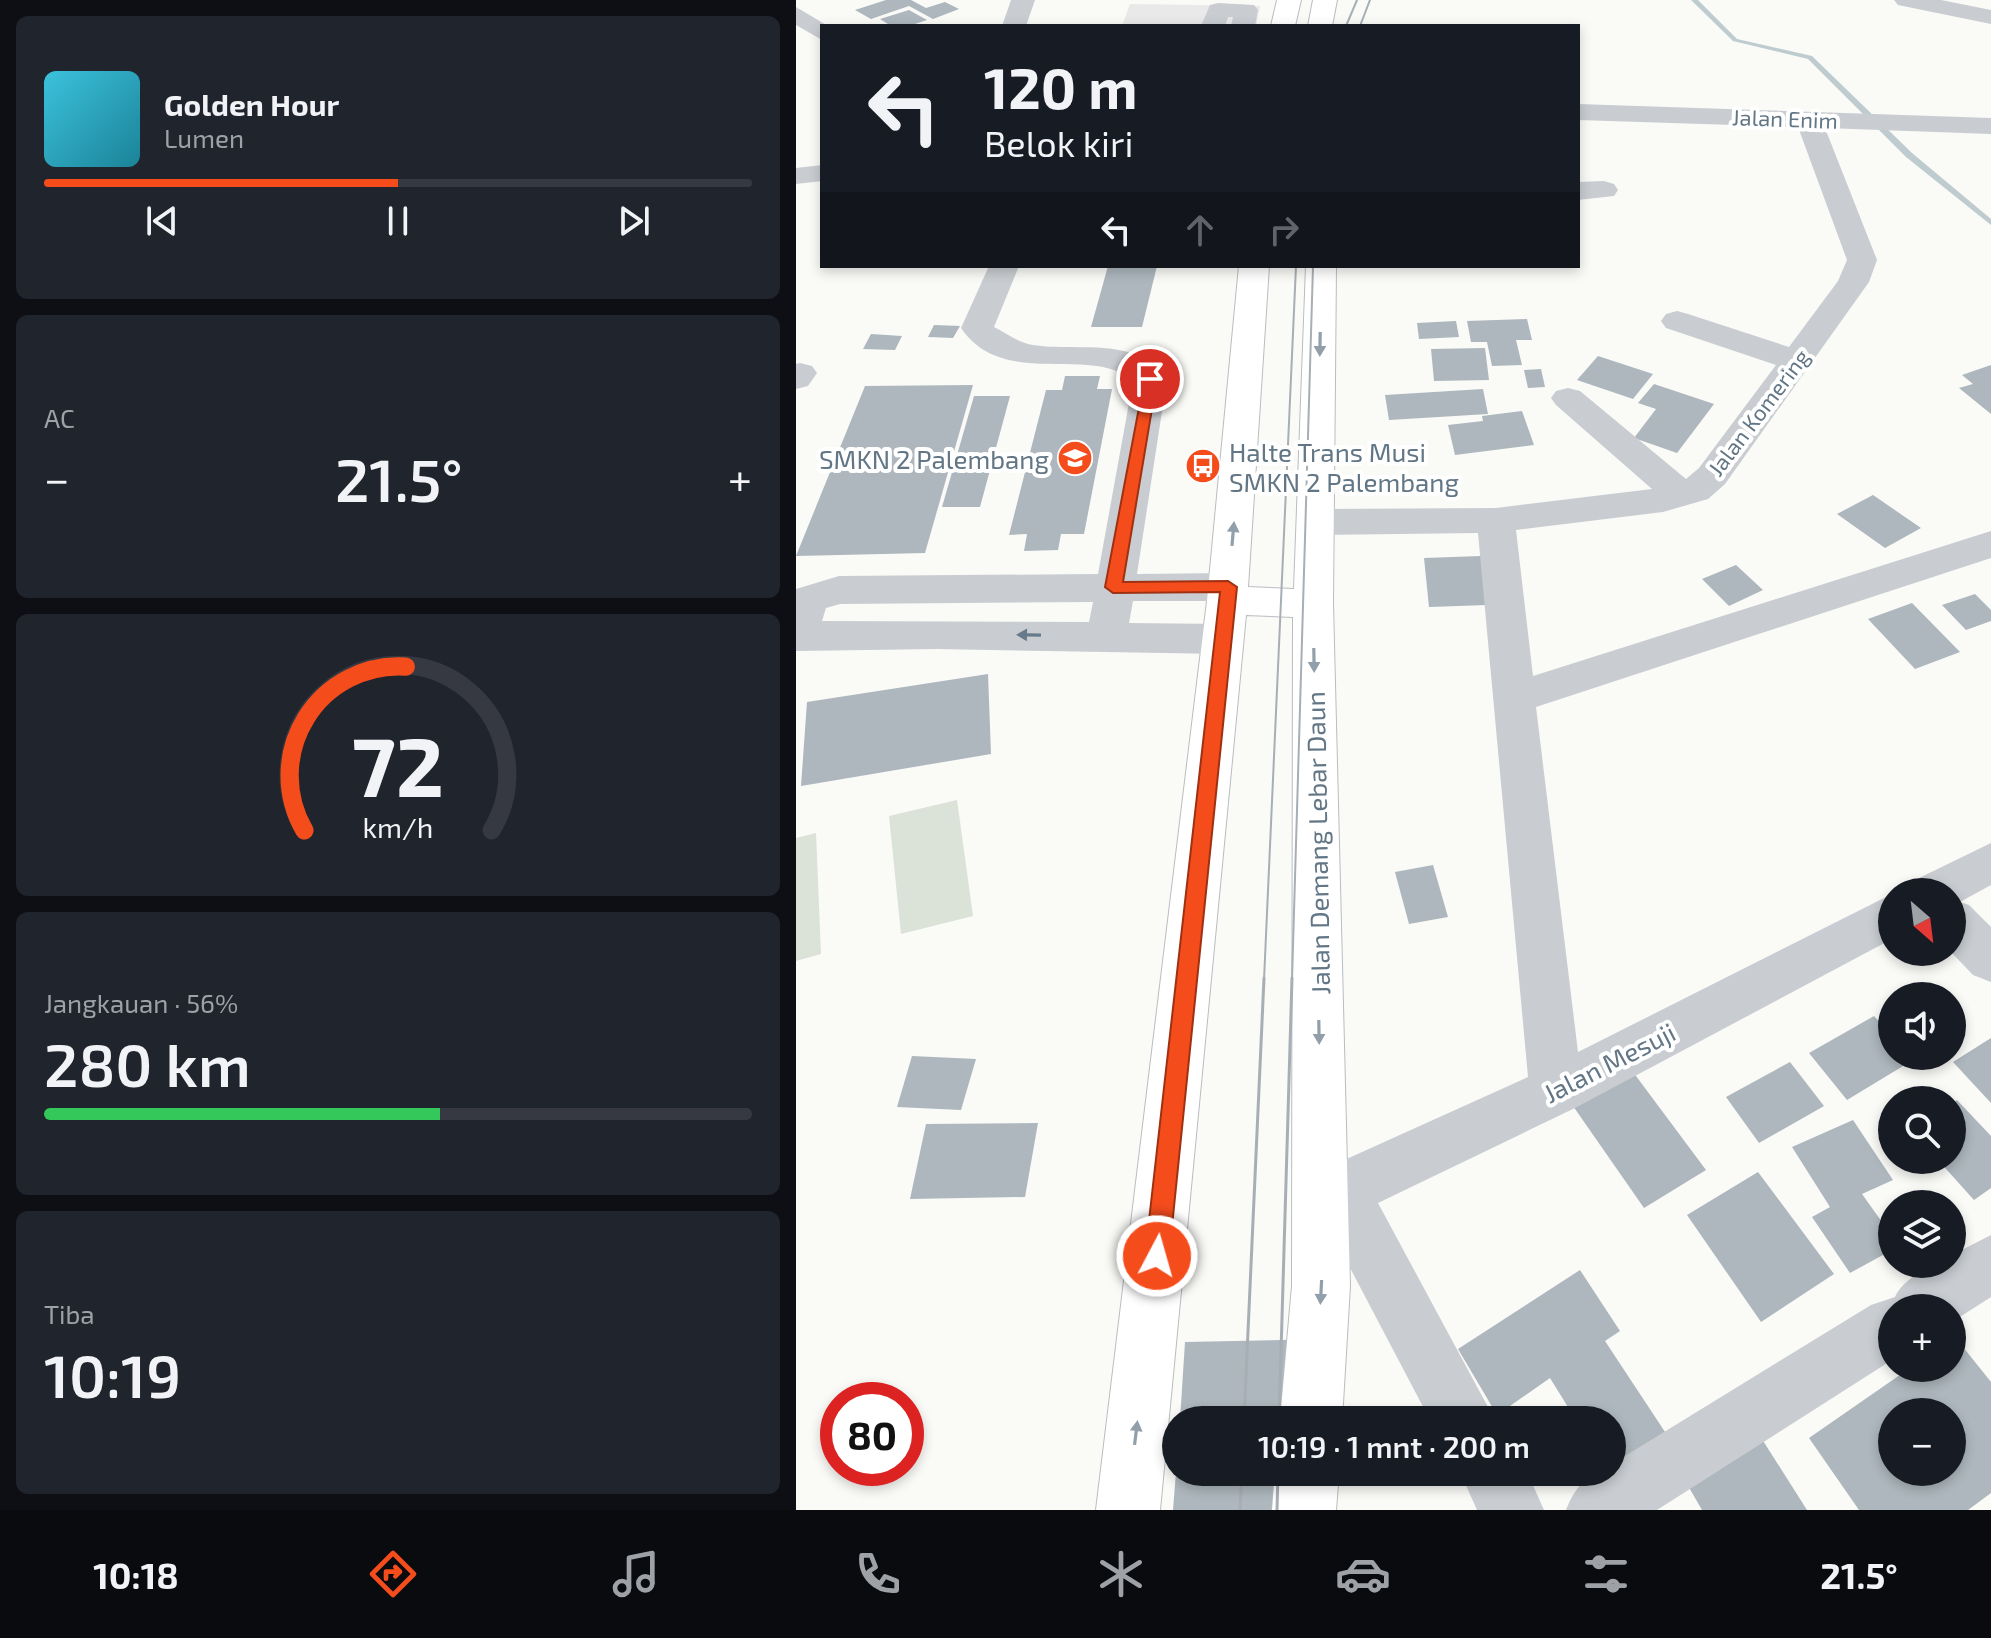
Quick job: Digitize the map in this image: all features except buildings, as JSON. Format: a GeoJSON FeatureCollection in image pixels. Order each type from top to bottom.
{"type":"FeatureCollection","features":[{"type":"Feature","properties":{"kind":"highway"},"geometry":{"type":"LineString","coordinates":[[1320,24],[1325,0]]}},
{"type":"Feature","properties":{"kind":"highway"},"geometry":{"type":"LineString","coordinates":[[1128,1510],[1226,609],[1254,268]]}},
{"type":"Feature","properties":{"kind":"highway","name":"Jalan Demang Lebar Daun"},"geometry":{"type":"LineString","coordinates":[[1312,1406],[1331,1196],[1313,603],[1318,522],[1321,268]]}},
{"type":"Feature","properties":{"kind":"highway"},"geometry":{"type":"LineString","coordinates":[[1226,609],[1313,603]]}},
{"type":"Feature","properties":{"kind":"highway"},"geometry":{"type":"LineString","coordinates":[[1304,1510],[1306,1486]]}},
{"type":"Feature","properties":{"kind":"street"},"geometry":{"type":"LineString","coordinates":[[1015,24],[1023,0]]}},
{"type":"Feature","properties":{"kind":"street"},"geometry":{"type":"LineString","coordinates":[[1906,0],[1991,17]]}},
{"type":"Feature","properties":{"kind":"street"},"geometry":{"type":"LineString","coordinates":[[1214,24],[1218,10],[1245,18],[1286,12]]}},
{"type":"Feature","properties":{"kind":"street"},"geometry":{"type":"LineString","coordinates":[[796,14],[820,32]]}},
{"type":"Feature","properties":{"kind":"street","name":"Jalan Enim"},"geometry":{"type":"LineString","coordinates":[[1580,112],[1807,117],[1991,126]]}},
{"type":"Feature","properties":{"kind":"street","name":"Jalan Komering"},"geometry":{"type":"LineString","coordinates":[[1318,522],[1496,520],[1695,491],[1712,476],[1797,361],[1853,282],[1862,260],[1807,117]]}},
{"type":"Feature","properties":{"kind":"street"},"geometry":{"type":"LineString","coordinates":[[796,176],[820,173]]}},
{"type":"Feature","properties":{"kind":"street"},"geometry":{"type":"LineString","coordinates":[[1003,268],[977,328],[981,333],[1024,354],[1123,360],[1141,369],[1150,379],[1107,636]]}},
{"type":"Feature","properties":{"kind":"street"},"geometry":{"type":"LineString","coordinates":[[1677,321],[1797,361]]}},
{"type":"Feature","properties":{"kind":"street"},"geometry":{"type":"LineString","coordinates":[[1568,398],[1682,495]]}},
{"type":"Feature","properties":{"kind":"street"},"geometry":{"type":"LineString","coordinates":[[1496,520],[1556,1090]]}},
{"type":"Feature","properties":{"kind":"street"},"geometry":{"type":"LineString","coordinates":[[1514,698],[1991,544]]}},
{"type":"Feature","properties":{"kind":"street"},"geometry":{"type":"LineString","coordinates":[[937,634],[951,587]]}},
{"type":"Feature","properties":{"kind":"street"},"geometry":{"type":"LineString","coordinates":[[1113,587],[1226,609],[1107,636],[796,636],[809,599],[839,590],[1113,587]]}},
{"type":"Feature","properties":{"kind":"street"},"geometry":{"type":"LineString","coordinates":[[1962,878],[1991,862]]}},
{"type":"Feature","properties":{"kind":"street","name":"Jalan Mesuji"},"geometry":{"type":"LineString","coordinates":[[1331,1196],[1556,1090],[1878,922]]}},
{"type":"Feature","properties":{"kind":"street"},"geometry":{"type":"LineString","coordinates":[[1966,934],[1991,960]]}},
{"type":"Feature","properties":{"kind":"street"},"geometry":{"type":"LineString","coordinates":[[1331,1196],[1456,1406]]}},
{"type":"Feature","properties":{"kind":"street"},"geometry":{"type":"LineString","coordinates":[[1943,1294],[1991,1264]]}},
{"type":"Feature","properties":{"kind":"street"},"geometry":{"type":"LineString","coordinates":[[1598,1510],[1878,1335]]}},
{"type":"Feature","properties":{"kind":"street"},"geometry":{"type":"LineString","coordinates":[[1499,1486],[1512,1510]]}},
{"type":"Feature","properties":{"kind":"shaded area"},"geometry":{"type":"Polygon","coordinates":[[[1130,4],[1260,6],[1256,24],[1123,24],[1130,4]]]}},
{"type":"Feature","properties":{"kind":"shaded area"},"geometry":{"type":"Polygon","coordinates":[[[957,800],[973,916],[901,934],[889,816],[957,800]]]}},
{"type":"Feature","properties":{"kind":"shaded area"},"geometry":{"type":"Polygon","coordinates":[[[816,833],[821,954],[796,961],[796,838],[816,833]]]}},
{"type":"Feature","properties":{"kind":"waterway"},"geometry":{"type":"LineString","coordinates":[[1694,0],[1735,40],[1810,57],[1909,155],[1991,223]]}},
{"type":"Feature","properties":{"kind":"tram line"},"geometry":{"type":"LineString","coordinates":[[1347,24],[1357,0]]}},
{"type":"Feature","properties":{"kind":"tram line"},"geometry":{"type":"LineString","coordinates":[[1361,24],[1370,0]]}},
{"type":"Feature","properties":{"kind":"tram line"},"geometry":{"type":"LineString","coordinates":[[1264,980],[1296,268]]}},
{"type":"Feature","properties":{"kind":"tram line"},"geometry":{"type":"LineString","coordinates":[[1292,980],[1313,268]]}},
{"type":"Feature","properties":{"kind":"tram line"},"geometry":{"type":"LineString","coordinates":[[1245,1406],[1264,978]]}},
{"type":"Feature","properties":{"kind":"tram line"},"geometry":{"type":"LineString","coordinates":[[1279,1406],[1292,978]]}},
{"type":"Feature","properties":{"kind":"tram line"},"geometry":{"type":"LineString","coordinates":[[1240,1510],[1241,1486]]}},
{"type":"Feature","properties":{"kind":"tram line"},"geometry":{"type":"LineString","coordinates":[[1277,1510],[1278,1486]]}},
{"type":"Feature","properties":{"kind":"place","name":"SMKN 2 Palembang"},"geometry":{"type":"Point","coordinates":[1075,458]}},
{"type":"Feature","properties":{"kind":"place","name":"Halte Trans Musi SMKN 2 Palembang"},"geometry":{"type":"Point","coordinates":[1203,466]}},
{"type":"Feature","properties":{"kind":"route"},"geometry":{"type":"LineString","coordinates":[[1150,379],[1113,587],[1228,587],[1157,1256]]}}]}
